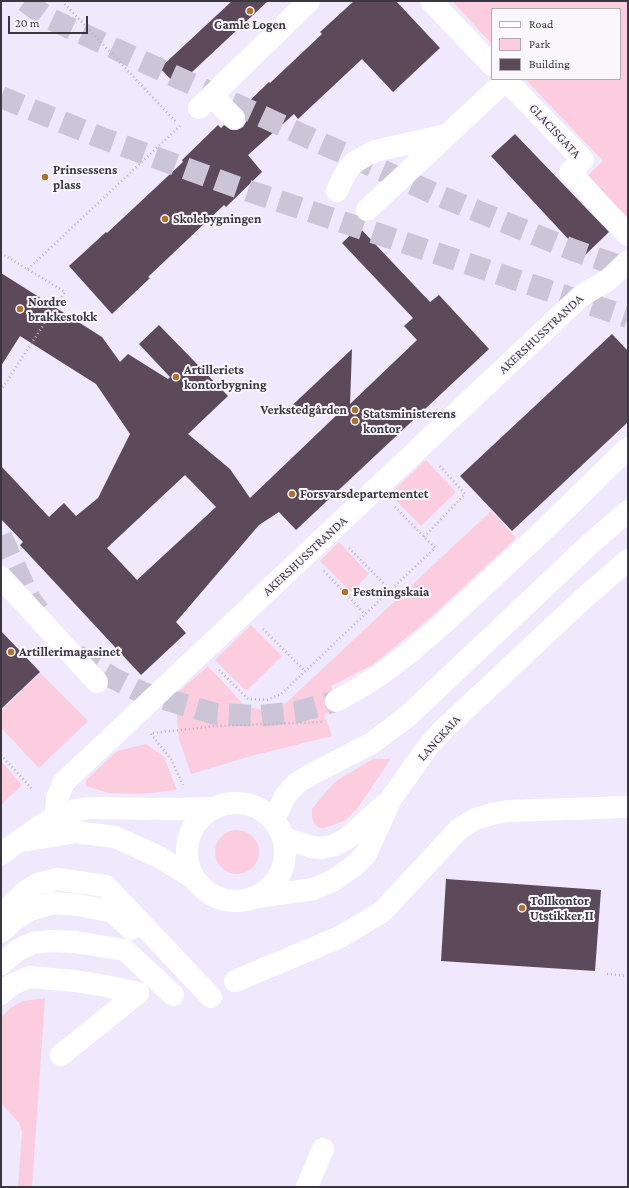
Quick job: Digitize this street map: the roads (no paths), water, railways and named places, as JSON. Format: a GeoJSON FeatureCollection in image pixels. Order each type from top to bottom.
{"type":"FeatureCollection","features":[{"type":"Feature","properties":{"kind":"main road"},"geometry":{"type":"LineString","coordinates":[[234,118],[206,102],[309,1]]}},
{"type":"Feature","properties":{"kind":"main road","name":"GLACISGATA"},"geometry":{"type":"LineString","coordinates":[[431,1],[491,64]]}},
{"type":"Feature","properties":{"kind":"main road"},"geometry":{"type":"LineString","coordinates":[[366,210],[448,134],[497,80]]}},
{"type":"Feature","properties":{"kind":"main road","name":"GLACISGATA"},"geometry":{"type":"LineString","coordinates":[[506,80],[583,160],[570,172],[628,235]]}},
{"type":"Feature","properties":{"kind":"main road"},"geometry":{"type":"LineString","coordinates":[[337,192],[348,169],[355,162],[365,156],[375,151],[448,134]]}},
{"type":"Feature","properties":{"kind":"main road","name":"AKERSHUSSTRANDA"},"geometry":{"type":"LineString","coordinates":[[56,817],[57,798],[64,782],[581,296],[608,280],[628,261]]}},
{"type":"Feature","properties":{"kind":"main road"},"geometry":{"type":"LineString","coordinates":[[336,701],[361,688],[409,653],[548,526],[628,448]]}},
{"type":"Feature","properties":{"kind":"main road"},"geometry":{"type":"LineString","coordinates":[[10,848],[55,835],[76,832],[115,837],[159,857],[193,878],[205,890],[216,897],[230,901],[244,901],[257,897],[269,889],[278,878],[284,866],[286,852],[279,829],[285,796],[298,782],[372,743],[409,715],[590,544],[628,511]]}},
{"type":"Feature","properties":{"kind":"main road","name":"LANGKAIA"},"geometry":{"type":"LineString","coordinates":[[257,897],[314,889],[334,880],[354,866],[366,854],[391,799],[427,748],[442,731],[578,604],[628,560]]}},
{"type":"Feature","properties":{"kind":"main road"},"geometry":{"type":"LineString","coordinates":[[1,577],[97,682]]}},
{"type":"Feature","properties":{"kind":"main road"},"geometry":{"type":"LineString","coordinates":[[193,878],[188,852],[189,839],[195,826],[204,815],[216,808],[228,804],[241,803],[253,806],[264,812],[279,829],[312,847],[322,848],[335,845],[348,838],[391,799]]}},
{"type":"Feature","properties":{"kind":"main road"},"geometry":{"type":"LineString","coordinates":[[236,981],[340,937],[382,912],[459,829],[475,819],[508,811],[628,807]]}},
{"type":"Feature","properties":{"kind":"main road"},"geometry":{"type":"LineString","coordinates":[[10,848],[56,817],[76,810],[91,808],[216,808]]}},
{"type":"Feature","properties":{"kind":"main road"},"geometry":{"type":"LineString","coordinates":[[1,915],[26,891],[44,882],[57,879],[106,886],[174,995]]}},
{"type":"Feature","properties":{"kind":"main road"},"geometry":{"type":"LineString","coordinates":[[106,886],[127,957],[174,995]]}},
{"type":"Feature","properties":{"kind":"main road"},"geometry":{"type":"LineString","coordinates":[[1,932],[14,920],[30,910],[54,903],[79,905],[116,919],[174,995]]}},
{"type":"Feature","properties":{"kind":"main road"},"geometry":{"type":"LineString","coordinates":[[1,947],[25,926],[38,919],[52,917],[116,919]]}},
{"type":"Feature","properties":{"kind":"main road"},"geometry":{"type":"LineString","coordinates":[[1,964],[18,950],[33,943],[51,941],[75,942],[127,957],[174,995]]}},
{"type":"Feature","properties":{"kind":"main road"},"geometry":{"type":"LineString","coordinates":[[1,980],[19,964],[30,958],[51,954],[127,957]]}},
{"type":"Feature","properties":{"kind":"main road"},"geometry":{"type":"LineString","coordinates":[[1,994],[12,985],[29,977],[74,981],[174,995]]}},
{"type":"Feature","properties":{"kind":"main road"},"geometry":{"type":"LineString","coordinates":[[61,1055],[174,995]]}},
{"type":"Feature","properties":{"kind":"main road"},"geometry":{"type":"LineString","coordinates":[[307,1187],[323,1149]]}},
{"type":"Feature","properties":{"kind":"tunnel"},"geometry":{"type":"LineString","coordinates":[[25,1],[48,18],[435,194],[573,250],[628,269]]}},
{"type":"Feature","properties":{"kind":"tunnel"},"geometry":{"type":"LineString","coordinates":[[1,97],[99,137],[237,187],[628,317]]}},
{"type":"Feature","properties":{"kind":"tunnel"},"geometry":{"type":"LineString","coordinates":[[1,536],[30,599],[39,611]]}},
{"type":"Feature","properties":{"kind":"tunnel"},"geometry":{"type":"LineString","coordinates":[[77,655],[113,678],[143,693],[216,714],[259,716],[297,712],[336,701]]}},
{"type":"Feature","properties":{"kind":"place","name":"Gamle Logen"},"geometry":{"type":"Point","coordinates":[250,11]}},
{"type":"Feature","properties":{"kind":"place","name":"Prinsessens plass"},"geometry":{"type":"Point","coordinates":[45,177]}},
{"type":"Feature","properties":{"kind":"place","name":"Skolebygningen"},"geometry":{"type":"Point","coordinates":[165,219]}},
{"type":"Feature","properties":{"kind":"place","name":"Nordre brakkestokk"},"geometry":{"type":"Point","coordinates":[20,309]}},
{"type":"Feature","properties":{"kind":"place","name":"Artilleriets kontorbygning"},"geometry":{"type":"Point","coordinates":[176,377]}},
{"type":"Feature","properties":{"kind":"place","name":"Verkstedgården"},"geometry":{"type":"Point","coordinates":[355,410]}},
{"type":"Feature","properties":{"kind":"place","name":"Statsministerens kontor"},"geometry":{"type":"Point","coordinates":[355,421]}},
{"type":"Feature","properties":{"kind":"place","name":"Forsvarsdepartementet"},"geometry":{"type":"Point","coordinates":[292,494]}},
{"type":"Feature","properties":{"kind":"place","name":"Festningskaia"},"geometry":{"type":"Point","coordinates":[345,592]}},
{"type":"Feature","properties":{"kind":"place","name":"Artillerimagasinet"},"geometry":{"type":"Point","coordinates":[11,652]}},
{"type":"Feature","properties":{"kind":"place","name":"Tollkontor Utstikker II"},"geometry":{"type":"Point","coordinates":[522,908]}}]}
